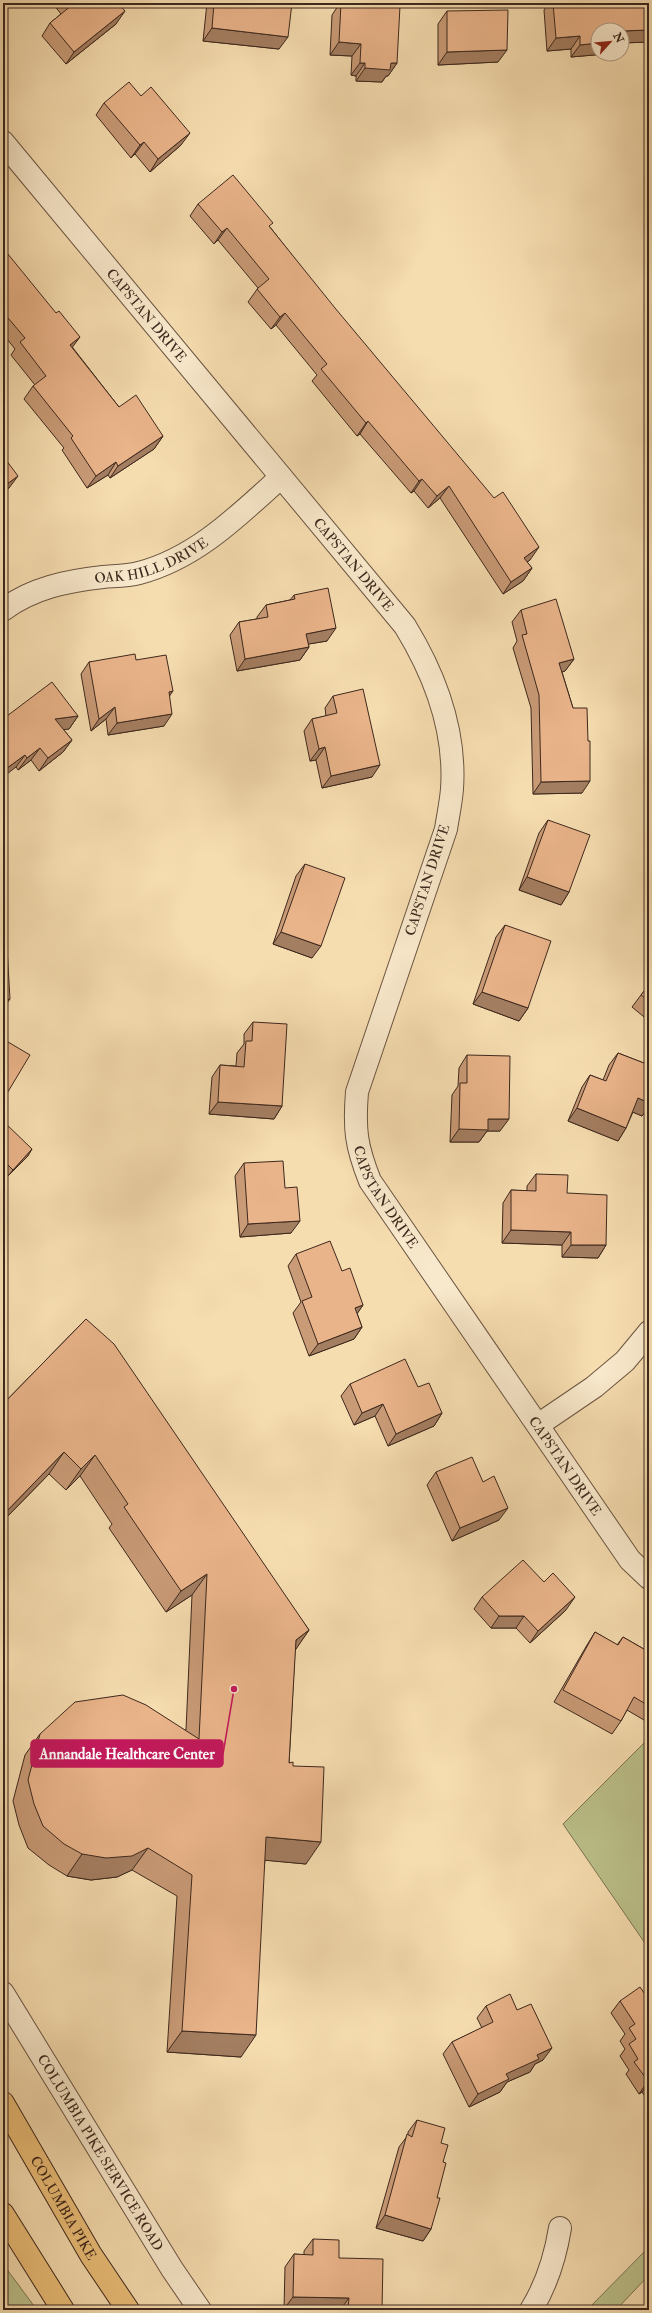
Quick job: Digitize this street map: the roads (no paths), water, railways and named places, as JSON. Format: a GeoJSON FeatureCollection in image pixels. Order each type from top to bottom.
{"type":"FeatureCollection","features":[{"type":"Feature","properties":{"kind":"main road","name":"COLUMBIA PIKE"},"geometry":{"type":"LineString","coordinates":[[3,2103],[91,2255],[128,2310]]}},
{"type":"Feature","properties":{"kind":"main road"},"geometry":{"type":"LineString","coordinates":[[3,2214],[63,2310]]}},
{"type":"Feature","properties":{"kind":"street","name":"CAPSTAN DRIVE"},"geometry":{"type":"LineString","coordinates":[[3,142],[405,626],[425,660],[443,706],[451,749],[452,789],[446,828],[357,1092],[354,1122],[359,1152],[370,1180],[630,1560],[649,1578]]}},
{"type":"Feature","properties":{"kind":"street","name":"OAK HILL DRIVE"},"geometry":{"type":"LineString","coordinates":[[3,610],[42,588],[73,580],[138,573],[171,562],[197,548],[220,531],[281,477]]}},
{"type":"Feature","properties":{"kind":"street"},"geometry":{"type":"LineString","coordinates":[[538,1425],[604,1378],[625,1361],[649,1332]]}},
{"type":"Feature","properties":{"kind":"street","name":"COLUMBIA PIKE SERVICE ROAD"},"geometry":{"type":"LineString","coordinates":[[3,1993],[172,2270],[200,2310]]}},
{"type":"Feature","properties":{"kind":"street"},"geometry":{"type":"LineString","coordinates":[[530,2310],[544,2288],[551,2269],[560,2228]]}},
{"type":"Feature","properties":{"kind":"place","name":"Annandale Healthcare Center"},"geometry":{"type":"Point","coordinates":[234,1689]}}]}
